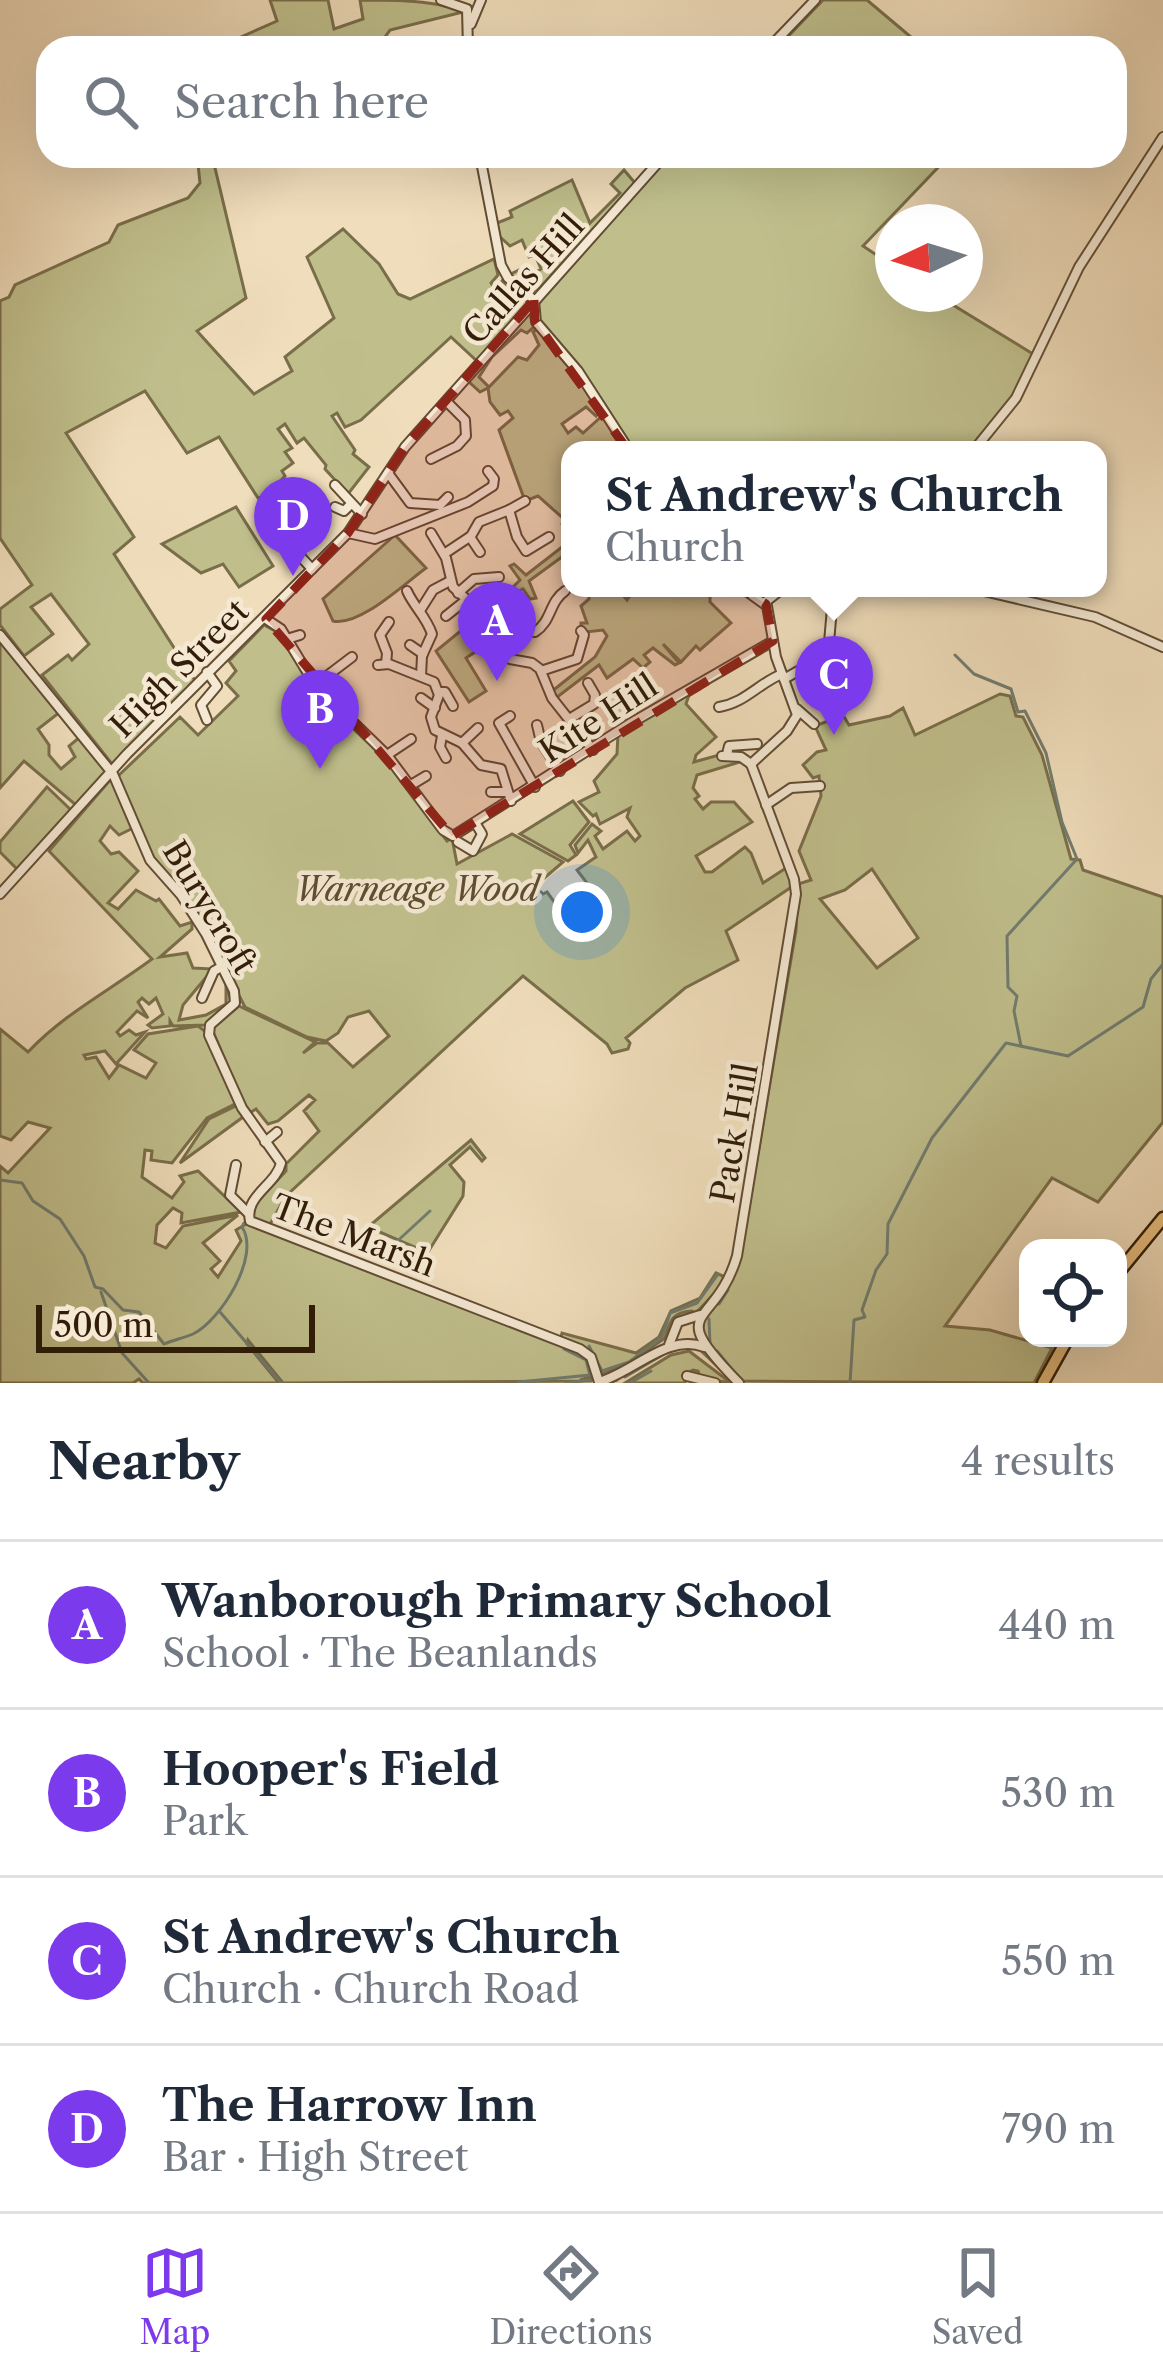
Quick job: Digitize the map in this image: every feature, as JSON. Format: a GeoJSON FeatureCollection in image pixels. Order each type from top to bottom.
{"type":"FeatureCollection","features":[{"type":"Feature","properties":{"kind":"main road"},"geometry":{"type":"LineString","coordinates":[[1127,1262],[1163,1218]]}},
{"type":"Feature","properties":{"kind":"main road"},"geometry":{"type":"LineString","coordinates":[[1043,1383],[1063,1347]]}},
{"type":"Feature","properties":{"kind":"street"},"geometry":{"type":"LineString","coordinates":[[441,0],[466,8],[480,3]]}},
{"type":"Feature","properties":{"kind":"street"},"geometry":{"type":"LineString","coordinates":[[780,36],[815,0]]}},
{"type":"Feature","properties":{"kind":"street"},"geometry":{"type":"LineString","coordinates":[[470,25],[480,3]]}},
{"type":"Feature","properties":{"kind":"street"},"geometry":{"type":"LineString","coordinates":[[466,8],[469,36]]}},
{"type":"Feature","properties":{"kind":"street"},"geometry":{"type":"LineString","coordinates":[[981,441],[1016,398],[1079,267],[1163,137]]}},
{"type":"Feature","properties":{"kind":"street"},"geometry":{"type":"LineString","coordinates":[[482,168],[501,265],[529,300],[536,322],[578,371],[623,441]]}},
{"type":"Feature","properties":{"kind":"street","name":"Callas Hill"},"geometry":{"type":"LineString","coordinates":[[467,380],[529,300],[653,168]]}},
{"type":"Feature","properties":{"kind":"street","name":"High Street"},"geometry":{"type":"LineString","coordinates":[[0,894],[111,771],[348,533],[405,447],[467,380]]}},
{"type":"Feature","properties":{"kind":"street"},"geometry":{"type":"LineString","coordinates":[[431,459],[461,444],[466,436],[465,420],[447,402]]}},
{"type":"Feature","properties":{"kind":"street"},"geometry":{"type":"LineString","coordinates":[[348,533],[375,539],[468,502],[494,486],[488,471]]}},
{"type":"Feature","properties":{"kind":"street"},"geometry":{"type":"LineString","coordinates":[[388,473],[407,501],[440,505],[448,497]]}},
{"type":"Feature","properties":{"kind":"street"},"geometry":{"type":"LineString","coordinates":[[335,484],[362,514]]}},
{"type":"Feature","properties":{"kind":"street"},"geometry":{"type":"LineString","coordinates":[[444,554],[470,537],[477,524],[525,501]]}},
{"type":"Feature","properties":{"kind":"street"},"geometry":{"type":"LineString","coordinates":[[335,507],[344,511],[350,505]]}},
{"type":"Feature","properties":{"kind":"street"},"geometry":{"type":"LineString","coordinates":[[509,510],[518,540],[528,553],[549,537]]}},
{"type":"Feature","properties":{"kind":"street"},"geometry":{"type":"LineString","coordinates":[[431,536],[462,597],[490,624],[510,659],[532,663],[541,671],[552,698],[593,750]]}},
{"type":"Feature","properties":{"kind":"street"},"geometry":{"type":"LineString","coordinates":[[470,537],[480,552]]}},
{"type":"Feature","properties":{"kind":"street"},"geometry":{"type":"LineString","coordinates":[[302,548],[299,555],[311,568]]}},
{"type":"Feature","properties":{"kind":"street"},"geometry":{"type":"LineString","coordinates":[[449,616],[472,580],[499,578]]}},
{"type":"Feature","properties":{"kind":"street"},"geometry":{"type":"LineString","coordinates":[[421,609],[433,590],[450,581]]}},
{"type":"Feature","properties":{"kind":"street"},"geometry":{"type":"LineString","coordinates":[[490,624],[506,618],[534,635],[548,622],[561,594],[551,587]]}},
{"type":"Feature","properties":{"kind":"street"},"geometry":{"type":"LineString","coordinates":[[407,591],[432,634],[423,654],[421,676]]}},
{"type":"Feature","properties":{"kind":"street"},"geometry":{"type":"LineString","coordinates":[[755,597],[764,603],[797,709],[814,724]]}},
{"type":"Feature","properties":{"kind":"street"},"geometry":{"type":"LineString","coordinates":[[764,603],[772,597]]}},
{"type":"Feature","properties":{"kind":"street"},"geometry":{"type":"LineString","coordinates":[[1009,597],[1095,617],[1163,647]]}},
{"type":"Feature","properties":{"kind":"street"},"geometry":{"type":"LineString","coordinates":[[719,706],[744,700],[759,684],[827,655],[832,608]]}},
{"type":"Feature","properties":{"kind":"street"},"geometry":{"type":"LineString","coordinates":[[266,619],[281,629],[315,685],[388,755],[454,839],[473,850],[486,837],[476,824]]}},
{"type":"Feature","properties":{"kind":"street"},"geometry":{"type":"LineString","coordinates":[[389,622],[375,632],[382,664],[401,675],[432,681],[439,692],[431,722],[442,736],[462,743],[481,765],[502,764],[508,797],[491,792]]}},
{"type":"Feature","properties":{"kind":"street"},"geometry":{"type":"LineString","coordinates":[[541,671],[577,659],[585,634]]}},
{"type":"Feature","properties":{"kind":"street","name":"Burycroft"},"geometry":{"type":"LineString","coordinates":[[0,635],[111,771],[150,860],[181,895],[223,966],[235,1002]]}},
{"type":"Feature","properties":{"kind":"street"},"geometry":{"type":"LineString","coordinates":[[287,639],[300,635]]}},
{"type":"Feature","properties":{"kind":"street","name":"Kite Hill"},"geometry":{"type":"LineString","coordinates":[[454,839],[508,797],[535,787],[631,723],[773,641]]}},
{"type":"Feature","properties":{"kind":"street"},"geometry":{"type":"LineString","coordinates":[[410,645],[423,654]]}},
{"type":"Feature","properties":{"kind":"street"},"geometry":{"type":"LineString","coordinates":[[315,685],[352,657]]}},
{"type":"Feature","properties":{"kind":"street"},"geometry":{"type":"LineString","coordinates":[[207,672],[217,688],[201,705],[207,720]]}},
{"type":"Feature","properties":{"kind":"street"},"geometry":{"type":"LineString","coordinates":[[588,683],[594,704]]}},
{"type":"Feature","properties":{"kind":"street"},"geometry":{"type":"LineString","coordinates":[[439,692],[445,692],[454,706]]}},
{"type":"Feature","properties":{"kind":"street"},"geometry":{"type":"LineString","coordinates":[[421,698],[435,708]]}},
{"type":"Feature","properties":{"kind":"street"},"geometry":{"type":"LineString","coordinates":[[571,718],[594,704]]}},
{"type":"Feature","properties":{"kind":"street"},"geometry":{"type":"LineString","coordinates":[[594,704],[604,710]]}},
{"type":"Feature","properties":{"kind":"street"},"geometry":{"type":"LineString","coordinates":[[757,744],[729,746],[725,755],[751,764],[791,726],[797,709]]}},
{"type":"Feature","properties":{"kind":"street"},"geometry":{"type":"LineString","coordinates":[[510,716],[499,723],[535,787]]}},
{"type":"Feature","properties":{"kind":"street"},"geometry":{"type":"LineString","coordinates":[[537,725],[541,742],[560,771]]}},
{"type":"Feature","properties":{"kind":"street"},"geometry":{"type":"LineString","coordinates":[[462,743],[478,728]]}},
{"type":"Feature","properties":{"kind":"street"},"geometry":{"type":"LineString","coordinates":[[562,731],[569,738],[581,731]]}},
{"type":"Feature","properties":{"kind":"street"},"geometry":{"type":"LineString","coordinates":[[442,736],[440,747],[446,758]]}},
{"type":"Feature","properties":{"kind":"street"},"geometry":{"type":"LineString","coordinates":[[388,755],[407,740]]}},
{"type":"Feature","properties":{"kind":"street","name":"Pack Hill"},"geometry":{"type":"LineString","coordinates":[[698,1329],[701,1314],[722,1290],[737,1256],[789,950],[795,883],[751,764]]}},
{"type":"Feature","properties":{"kind":"street"},"geometry":{"type":"LineString","coordinates":[[411,785],[426,776]]}},
{"type":"Feature","properties":{"kind":"street"},"geometry":{"type":"LineString","coordinates":[[766,805],[791,788],[820,786]]}},
{"type":"Feature","properties":{"kind":"street"},"geometry":{"type":"LineString","coordinates":[[202,998],[214,971],[223,966]]}},
{"type":"Feature","properties":{"kind":"street","name":"The Marsh"},"geometry":{"type":"LineString","coordinates":[[235,1002],[208,1032],[242,1108],[279,1157],[281,1168],[248,1213],[252,1222],[580,1348],[591,1357],[599,1382]]}},
{"type":"Feature","properties":{"kind":"street"},"geometry":{"type":"LineString","coordinates":[[266,1142],[277,1132]]}},
{"type":"Feature","properties":{"kind":"street"},"geometry":{"type":"LineString","coordinates":[[236,1165],[230,1195],[248,1213]]}},
{"type":"Feature","properties":{"kind":"street"},"geometry":{"type":"LineString","coordinates":[[669,1345],[678,1321],[701,1314]]}},
{"type":"Feature","properties":{"kind":"street"},"geometry":{"type":"LineString","coordinates":[[688,1318],[704,1347],[740,1383]]}},
{"type":"Feature","properties":{"kind":"street"},"geometry":{"type":"LineString","coordinates":[[599,1382],[635,1368],[669,1345],[686,1342],[698,1329]]}},
{"type":"Feature","properties":{"kind":"street"},"geometry":{"type":"LineString","coordinates":[[674,1333],[704,1347]]}},
{"type":"Feature","properties":{"kind":"street"},"geometry":{"type":"LineString","coordinates":[[692,1375],[715,1383]]}},
{"type":"Feature","properties":{"kind":"highlighted area"},"geometry":{"type":"Polygon","coordinates":[[[534,300],[535,321],[640,467],[668,528],[704,566],[766,604],[773,641],[452,836],[266,619],[348,533],[405,447],[534,300]]]}},
{"type":"Feature","properties":{"kind":"green space"},"geometry":{"type":"Polygon","coordinates":[[[270,0],[328,0],[334,29],[363,19],[360,0],[428,3],[463,12],[390,30],[386,36],[243,36],[277,21],[270,0]]]}},
{"type":"Feature","properties":{"kind":"green space"},"geometry":{"type":"Polygon","coordinates":[[[823,0],[867,0],[910,36],[788,36],[823,0]]]}},
{"type":"Feature","properties":{"kind":"green space"},"geometry":{"type":"Polygon","coordinates":[[[198,168],[215,168],[246,298],[197,331],[254,394],[292,371],[285,357],[334,318],[307,257],[343,229],[379,264],[398,294],[410,299],[494,259],[498,275],[491,283],[506,307],[516,300],[502,281],[505,277],[525,296],[534,327],[527,333],[521,330],[492,357],[479,377],[489,387],[518,357],[527,360],[539,345],[533,332],[537,329],[573,368],[599,412],[596,416],[586,407],[562,424],[568,433],[576,427],[583,433],[602,416],[619,441],[561,441],[561,516],[538,496],[525,501],[499,430],[513,418],[508,411],[500,415],[490,402],[488,388],[480,392],[468,381],[480,364],[451,337],[361,420],[345,427],[337,413],[332,416],[355,450],[353,454],[369,467],[348,494],[304,438],[297,443],[285,424],[278,429],[292,448],[285,452],[293,463],[266,496],[258,498],[219,437],[187,453],[145,391],[66,433],[134,537],[114,554],[196,682],[112,764],[42,675],[68,655],[72,660],[89,644],[51,594],[31,607],[53,634],[24,656],[0,625],[0,609],[32,585],[0,538],[0,301],[9,297],[15,285],[109,242],[118,225],[188,198],[200,183],[198,168]]]}},
{"type":"Feature","properties":{"kind":"green space"},"geometry":{"type":"Polygon","coordinates":[[[657,168],[938,168],[903,204],[875,204],[875,233],[863,246],[875,254],[875,312],[964,312],[1033,354],[1013,397],[979,441],[628,441],[579,366],[540,324],[538,304],[657,168]]]}},
{"type":"Feature","properties":{"kind":"green space"},"geometry":{"type":"Polygon","coordinates":[[[624,170],[635,183],[536,292],[526,292],[509,275],[521,269],[529,276],[541,269],[522,240],[510,246],[499,236],[497,223],[512,217],[510,211],[572,180],[590,223],[620,193],[611,184],[624,170]]]}},
{"type":"Feature","properties":{"kind":"green space"},"geometry":{"type":"Polygon","coordinates":[[[236,507],[273,566],[239,587],[223,564],[201,573],[162,544],[236,507]]]}},
{"type":"Feature","properties":{"kind":"green space"},"geometry":{"type":"Polygon","coordinates":[[[395,535],[426,568],[368,611],[333,621],[323,599],[395,535]]]}},
{"type":"Feature","properties":{"kind":"green space"},"geometry":{"type":"Polygon","coordinates":[[[561,548],[561,558],[529,581],[536,598],[530,599],[523,589],[515,593],[512,588],[520,580],[510,566],[514,564],[526,575],[561,548]]]}},
{"type":"Feature","properties":{"kind":"green space"},"geometry":{"type":"Polygon","coordinates":[[[710,597],[731,623],[681,662],[663,644],[679,663],[675,665],[653,648],[644,655],[650,662],[643,668],[633,659],[607,678],[599,665],[556,698],[551,692],[595,657],[607,636],[603,630],[581,628],[581,623],[587,623],[581,606],[589,599],[710,597]]]}},
{"type":"Feature","properties":{"kind":"green space"},"geometry":{"type":"Polygon","coordinates":[[[480,615],[495,639],[466,658],[486,691],[469,702],[436,651],[480,615]]]}},
{"type":"Feature","properties":{"kind":"green space","name":"Warneage Wood"},"geometry":{"type":"Polygon","coordinates":[[[264,625],[277,632],[324,699],[363,731],[447,841],[452,838],[457,864],[512,834],[563,862],[535,886],[566,911],[574,904],[570,898],[587,883],[577,870],[596,857],[588,840],[578,853],[575,845],[592,824],[601,831],[595,836],[603,849],[627,831],[635,841],[640,836],[627,817],[630,808],[600,824],[596,814],[579,802],[599,792],[594,781],[617,754],[618,734],[698,686],[686,704],[716,737],[694,762],[719,755],[740,762],[697,775],[693,788],[699,796],[695,799],[703,809],[711,802],[734,802],[752,822],[696,856],[705,872],[712,872],[745,847],[763,883],[786,868],[793,886],[726,931],[738,960],[685,988],[626,1038],[628,1049],[612,1053],[523,976],[286,1196],[269,1226],[252,1217],[256,1203],[319,1131],[304,1111],[315,1100],[309,1095],[268,1124],[256,1109],[248,1114],[212,1029],[239,1006],[315,1042],[303,1053],[317,1043],[328,1043],[353,1067],[389,1036],[369,1011],[348,1017],[326,1041],[307,1037],[245,1007],[207,933],[150,852],[117,777],[180,717],[198,735],[238,696],[226,683],[236,671],[229,661],[264,625]]]}},
{"type":"Feature","properties":{"kind":"green space"},"geometry":{"type":"Polygon","coordinates":[[[0,640],[60,712],[38,729],[49,745],[49,755],[61,769],[75,757],[69,746],[80,737],[107,772],[77,806],[24,761],[0,788],[0,640]]]}},
{"type":"Feature","properties":{"kind":"green space"},"geometry":{"type":"Polygon","coordinates":[[[1000,694],[1010,696],[1016,716],[1023,717],[1042,755],[1071,859],[1080,860],[1083,870],[1163,897],[1163,1122],[1098,1202],[1052,1178],[945,1326],[990,1330],[1019,1338],[1019,1347],[1052,1348],[1034,1383],[740,1381],[705,1339],[701,1321],[724,1294],[740,1259],[796,930],[798,884],[811,880],[799,851],[821,796],[819,776],[813,778],[803,765],[826,750],[815,726],[843,715],[849,725],[890,716],[903,708],[915,735],[1000,694]],[[872,869],[845,890],[820,899],[877,968],[918,938],[872,869]]]}},
{"type":"Feature","properties":{"kind":"green space"},"geometry":{"type":"Polygon","coordinates":[[[111,779],[133,828],[119,835],[110,826],[100,841],[138,871],[108,903],[118,909],[136,890],[159,899],[180,926],[192,922],[192,929],[160,957],[187,953],[193,968],[213,969],[183,1005],[179,1020],[206,1015],[226,1004],[226,978],[231,1004],[207,1025],[173,1026],[170,1021],[170,1026],[152,1028],[148,1025],[163,1014],[156,998],[149,1004],[142,998],[138,1002],[148,1018],[137,1011],[117,1032],[120,1036],[129,1030],[136,1035],[145,1032],[116,1064],[105,1051],[84,1055],[86,1059],[96,1057],[109,1078],[119,1065],[146,1078],[156,1063],[134,1050],[148,1034],[198,1026],[206,1032],[237,1103],[207,1118],[172,1163],[151,1160],[152,1151],[145,1150],[142,1177],[172,1198],[184,1182],[180,1176],[198,1171],[241,1212],[181,1223],[182,1213],[173,1208],[157,1225],[155,1243],[166,1248],[183,1226],[238,1215],[203,1243],[220,1261],[211,1269],[218,1277],[241,1241],[236,1230],[248,1223],[577,1350],[589,1358],[594,1376],[580,1380],[594,1378],[591,1381],[283,1383],[248,1340],[279,1383],[143,1383],[139,1379],[133,1383],[0,1383],[0,1166],[8,1173],[50,1128],[28,1122],[11,1140],[0,1136],[0,1029],[28,1052],[72,1014],[152,959],[49,851],[111,779]]]}},
{"type":"Feature","properties":{"kind":"green space"},"geometry":{"type":"Polygon","coordinates":[[[47,787],[72,811],[18,870],[0,852],[0,842],[47,787]]]}},
{"type":"Feature","properties":{"kind":"green space"},"geometry":{"type":"Polygon","coordinates":[[[573,801],[589,822],[570,845],[576,855],[568,861],[520,834],[573,801]]]}},
{"type":"Feature","properties":{"kind":"green space"},"geometry":{"type":"Polygon","coordinates":[[[236,1106],[243,1117],[180,1163],[209,1119],[236,1106]]]}},
{"type":"Feature","properties":{"kind":"green space"},"geometry":{"type":"Polygon","coordinates":[[[471,1140],[485,1158],[482,1161],[470,1147],[450,1165],[464,1182],[463,1196],[423,1260],[413,1259],[417,1248],[368,1227],[471,1140]]]}},
{"type":"Feature","properties":{"kind":"green space"},"geometry":{"type":"Polygon","coordinates":[[[716,1273],[724,1283],[695,1314],[676,1316],[665,1338],[626,1365],[600,1375],[593,1357],[560,1340],[562,1333],[636,1353],[659,1337],[671,1311],[700,1298],[716,1273]]]}},
{"type":"Feature","properties":{"kind":"green space"},"geometry":{"type":"Polygon","coordinates":[[[689,1351],[731,1383],[700,1378],[693,1370],[685,1374],[685,1383],[625,1383],[671,1355],[689,1351]]]}},
{"type":"Feature","properties":{"kind":"waterway"},"geometry":{"type":"LineString","coordinates":[[955,655],[974,674],[1011,689],[1018,712],[1025,711],[1046,753],[1062,822],[1077,859],[1007,936],[1008,987],[1017,996],[1014,1011],[1021,1046]]}},
{"type":"Feature","properties":{"kind":"waterway"},"geometry":{"type":"LineString","coordinates":[[850,1383],[854,1320],[865,1317],[862,1310],[887,1254],[888,1224],[932,1138],[1006,1043],[1068,1056],[1143,1007],[1151,979],[1163,964]]}},
{"type":"Feature","properties":{"kind":"waterway"},"geometry":{"type":"LineString","coordinates":[[0,1180],[22,1183],[33,1201],[60,1219],[84,1256],[95,1287],[123,1310],[139,1312],[164,1344],[204,1327],[226,1302],[246,1254],[244,1223]]}},
{"type":"Feature","properties":{"kind":"waterway"},"geometry":{"type":"LineString","coordinates":[[392,1246],[430,1211]]}},
{"type":"Feature","properties":{"kind":"waterway"},"geometry":{"type":"LineString","coordinates":[[589,1346],[602,1371],[629,1362],[662,1337],[670,1313],[697,1303],[718,1274]]}},
{"type":"Feature","properties":{"kind":"waterway"},"geometry":{"type":"LineString","coordinates":[[719,1304],[728,1290]]}},
{"type":"Feature","properties":{"kind":"waterway"},"geometry":{"type":"LineString","coordinates":[[101,1292],[122,1353],[149,1383]]}},
{"type":"Feature","properties":{"kind":"waterway"},"geometry":{"type":"LineString","coordinates":[[220,1312],[281,1383]]}},
{"type":"Feature","properties":{"kind":"waterway"},"geometry":{"type":"LineString","coordinates":[[671,1329],[675,1319],[691,1314]]}},
{"type":"Feature","properties":{"kind":"waterway"},"geometry":{"type":"LineString","coordinates":[[709,1319],[710,1343]]}},
{"type":"Feature","properties":{"kind":"waterway"},"geometry":{"type":"LineString","coordinates":[[519,1382],[590,1375],[586,1360],[564,1349]]}},
{"type":"Feature","properties":{"kind":"waterway"},"geometry":{"type":"LineString","coordinates":[[625,1377],[669,1351]]}},
{"type":"Feature","properties":{"kind":"waterway"},"geometry":{"type":"LineString","coordinates":[[717,1351],[735,1373]]}},
{"type":"Feature","properties":{"kind":"waterway"},"geometry":{"type":"LineString","coordinates":[[702,1352],[716,1365]]}},
{"type":"Feature","properties":{"kind":"waterway"},"geometry":{"type":"LineString","coordinates":[[630,1383],[651,1371]]}},
{"type":"Feature","properties":{"kind":"waterway"},"geometry":{"type":"LineString","coordinates":[[566,1383],[590,1380]]}},
{"type":"Feature","properties":{"kind":"waterway"},"geometry":{"type":"LineString","coordinates":[[607,1383],[617,1380]]}},
{"type":"Feature","properties":{"kind":"place","name":"The Harrow Inn"},"geometry":{"type":"Point","coordinates":[293,576]}},
{"type":"Feature","properties":{"kind":"place","name":"Wanborough Primary School"},"geometry":{"type":"Point","coordinates":[497,681]}},
{"type":"Feature","properties":{"kind":"place","name":"St Andrew's Church"},"geometry":{"type":"Point","coordinates":[834,735]}},
{"type":"Feature","properties":{"kind":"place","name":"Hooper's Field"},"geometry":{"type":"Point","coordinates":[320,769]}}]}
